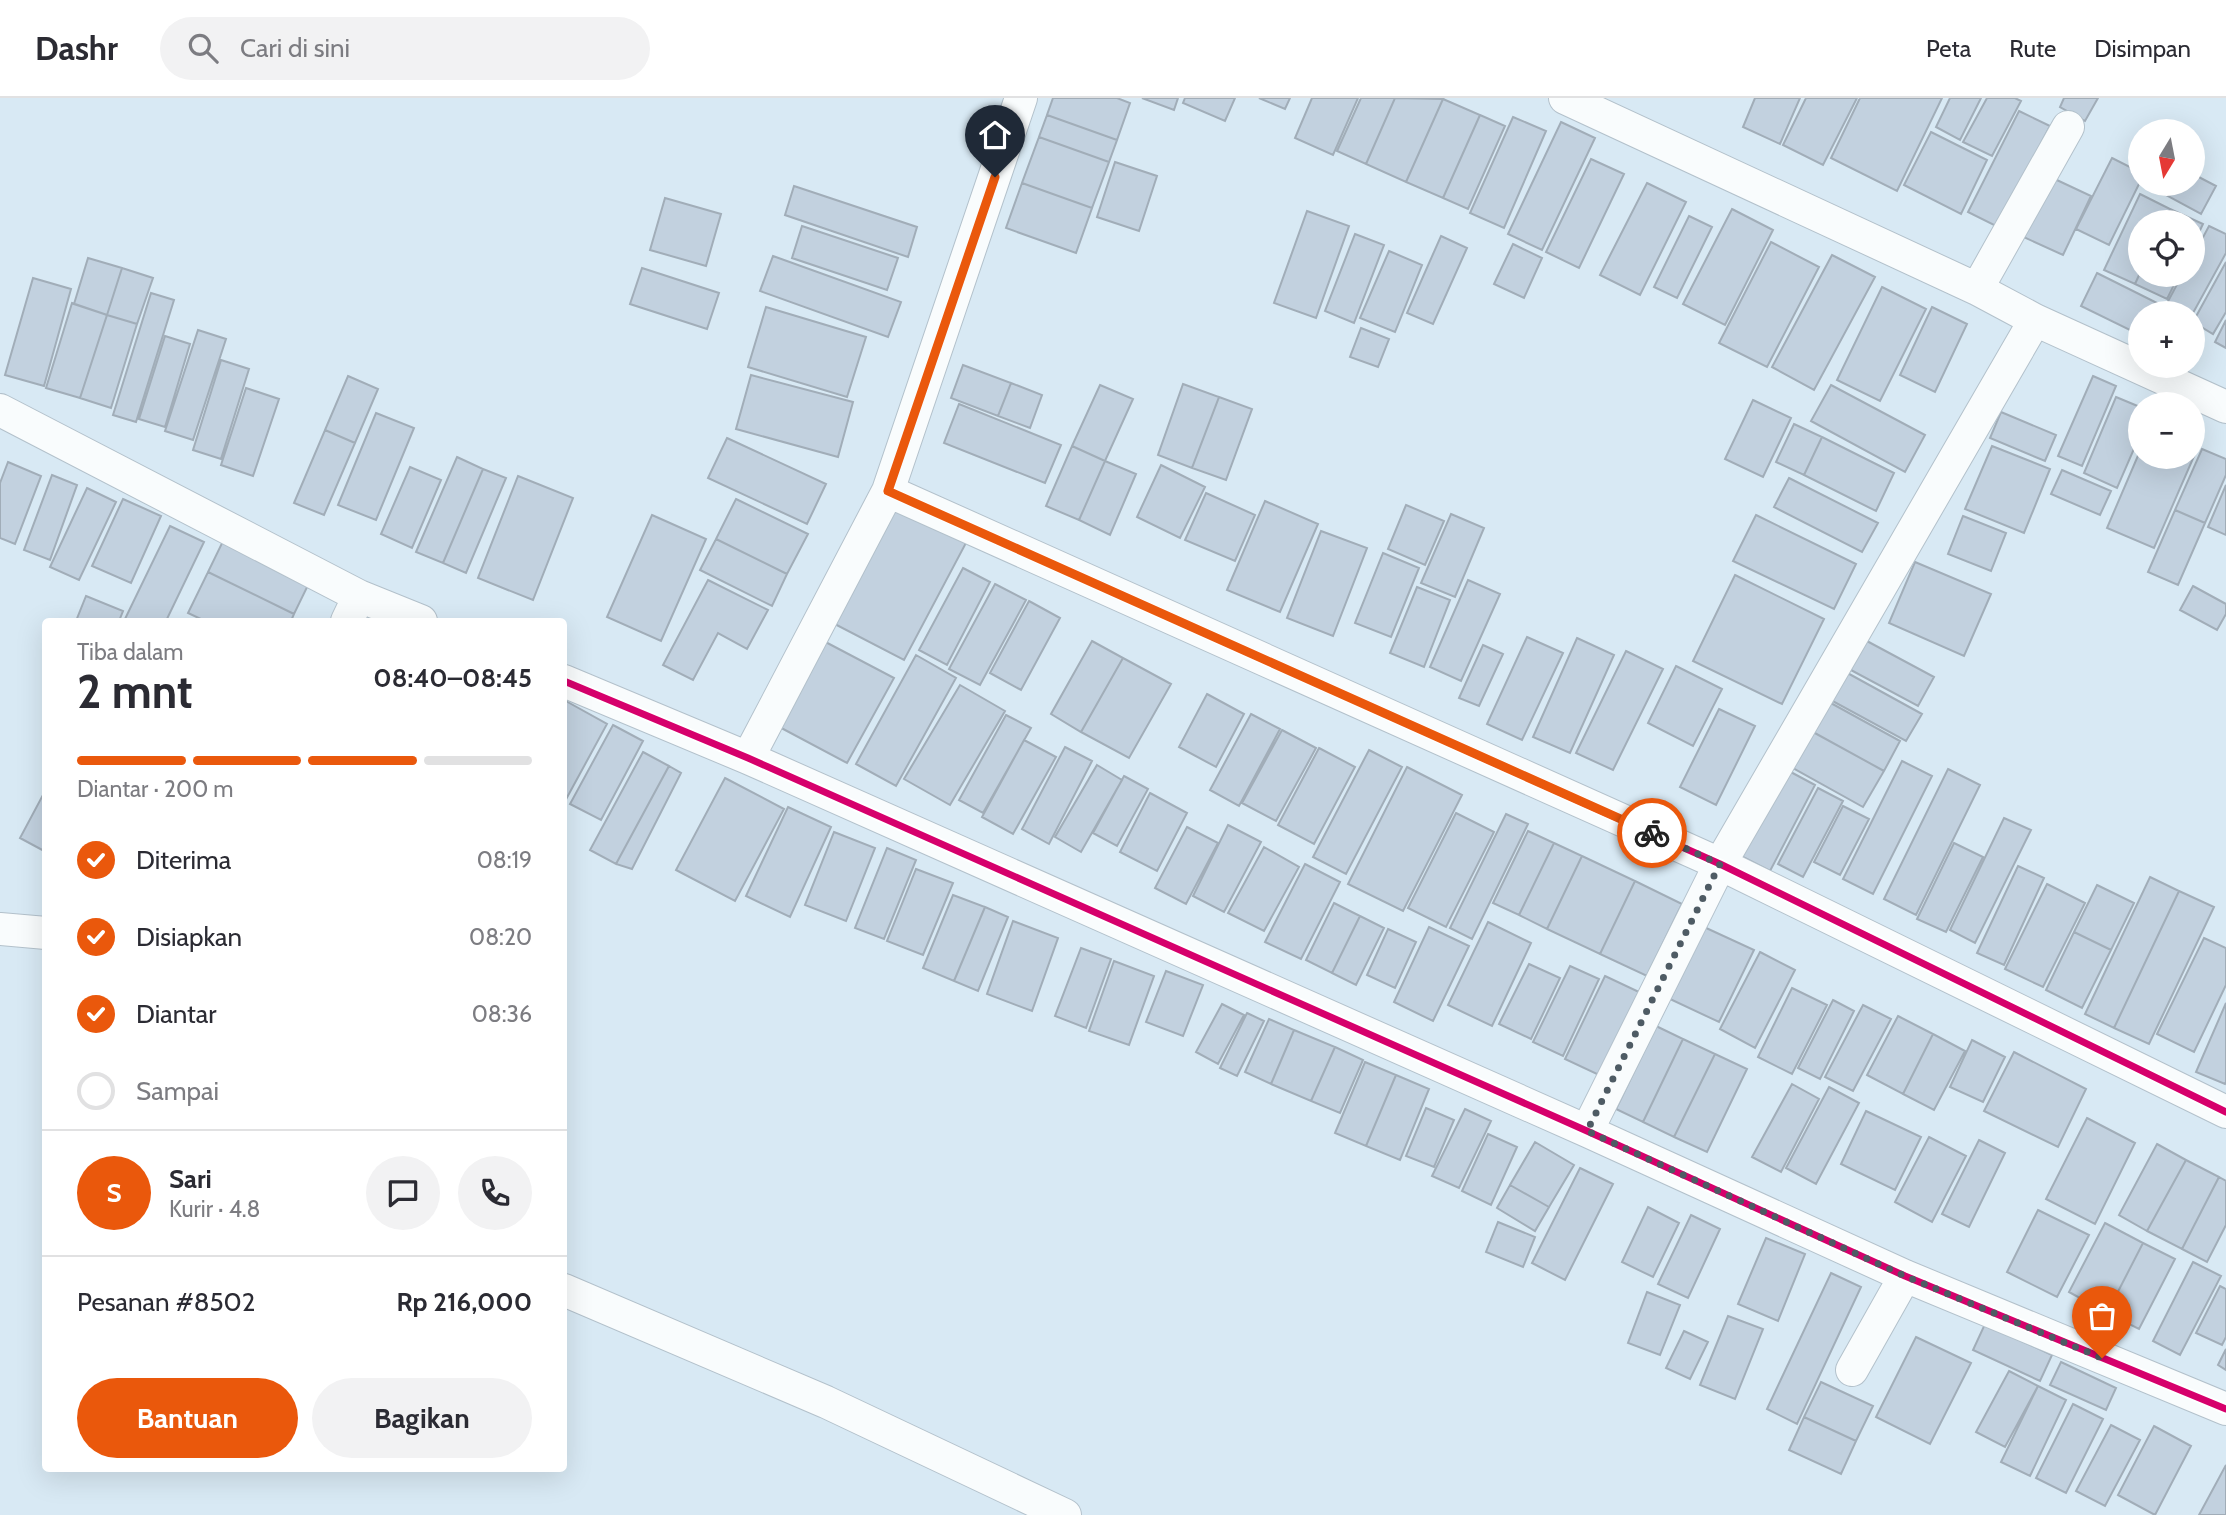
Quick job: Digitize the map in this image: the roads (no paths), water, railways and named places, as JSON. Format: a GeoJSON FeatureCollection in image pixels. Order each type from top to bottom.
{"type":"FeatureCollection","features":[{"type":"Feature","properties":{"kind":"street"},"geometry":{"type":"LineString","coordinates":[[748,758],[888,491],[1021,98]]}},
{"type":"Feature","properties":{"kind":"street"},"geometry":{"type":"LineString","coordinates":[[1565,98],[2226,407]]}},
{"type":"Feature","properties":{"kind":"street"},"geometry":{"type":"LineString","coordinates":[[1977,289],[2068,127]]}},
{"type":"Feature","properties":{"kind":"street"},"geometry":{"type":"LineString","coordinates":[[1587,1131],[1720,864],[2035,320]]}},
{"type":"Feature","properties":{"kind":"street"},"geometry":{"type":"LineString","coordinates":[[0,410],[353,609],[404,618]]}},
{"type":"Feature","properties":{"kind":"street"},"geometry":{"type":"LineString","coordinates":[[888,491],[1720,864],[2226,1112]]}},
{"type":"Feature","properties":{"kind":"street"},"geometry":{"type":"LineString","coordinates":[[567,682],[748,758],[1587,1131],[1905,1276],[2226,1409]]}},
{"type":"Feature","properties":{"kind":"street"},"geometry":{"type":"LineString","coordinates":[[0,929],[42,933]]}},
{"type":"Feature","properties":{"kind":"street"},"geometry":{"type":"LineString","coordinates":[[1852,1370],[1905,1276]]}},
{"type":"Feature","properties":{"kind":"street"},"geometry":{"type":"LineString","coordinates":[[567,1291],[826,1402],[1065,1515]]}}]}
